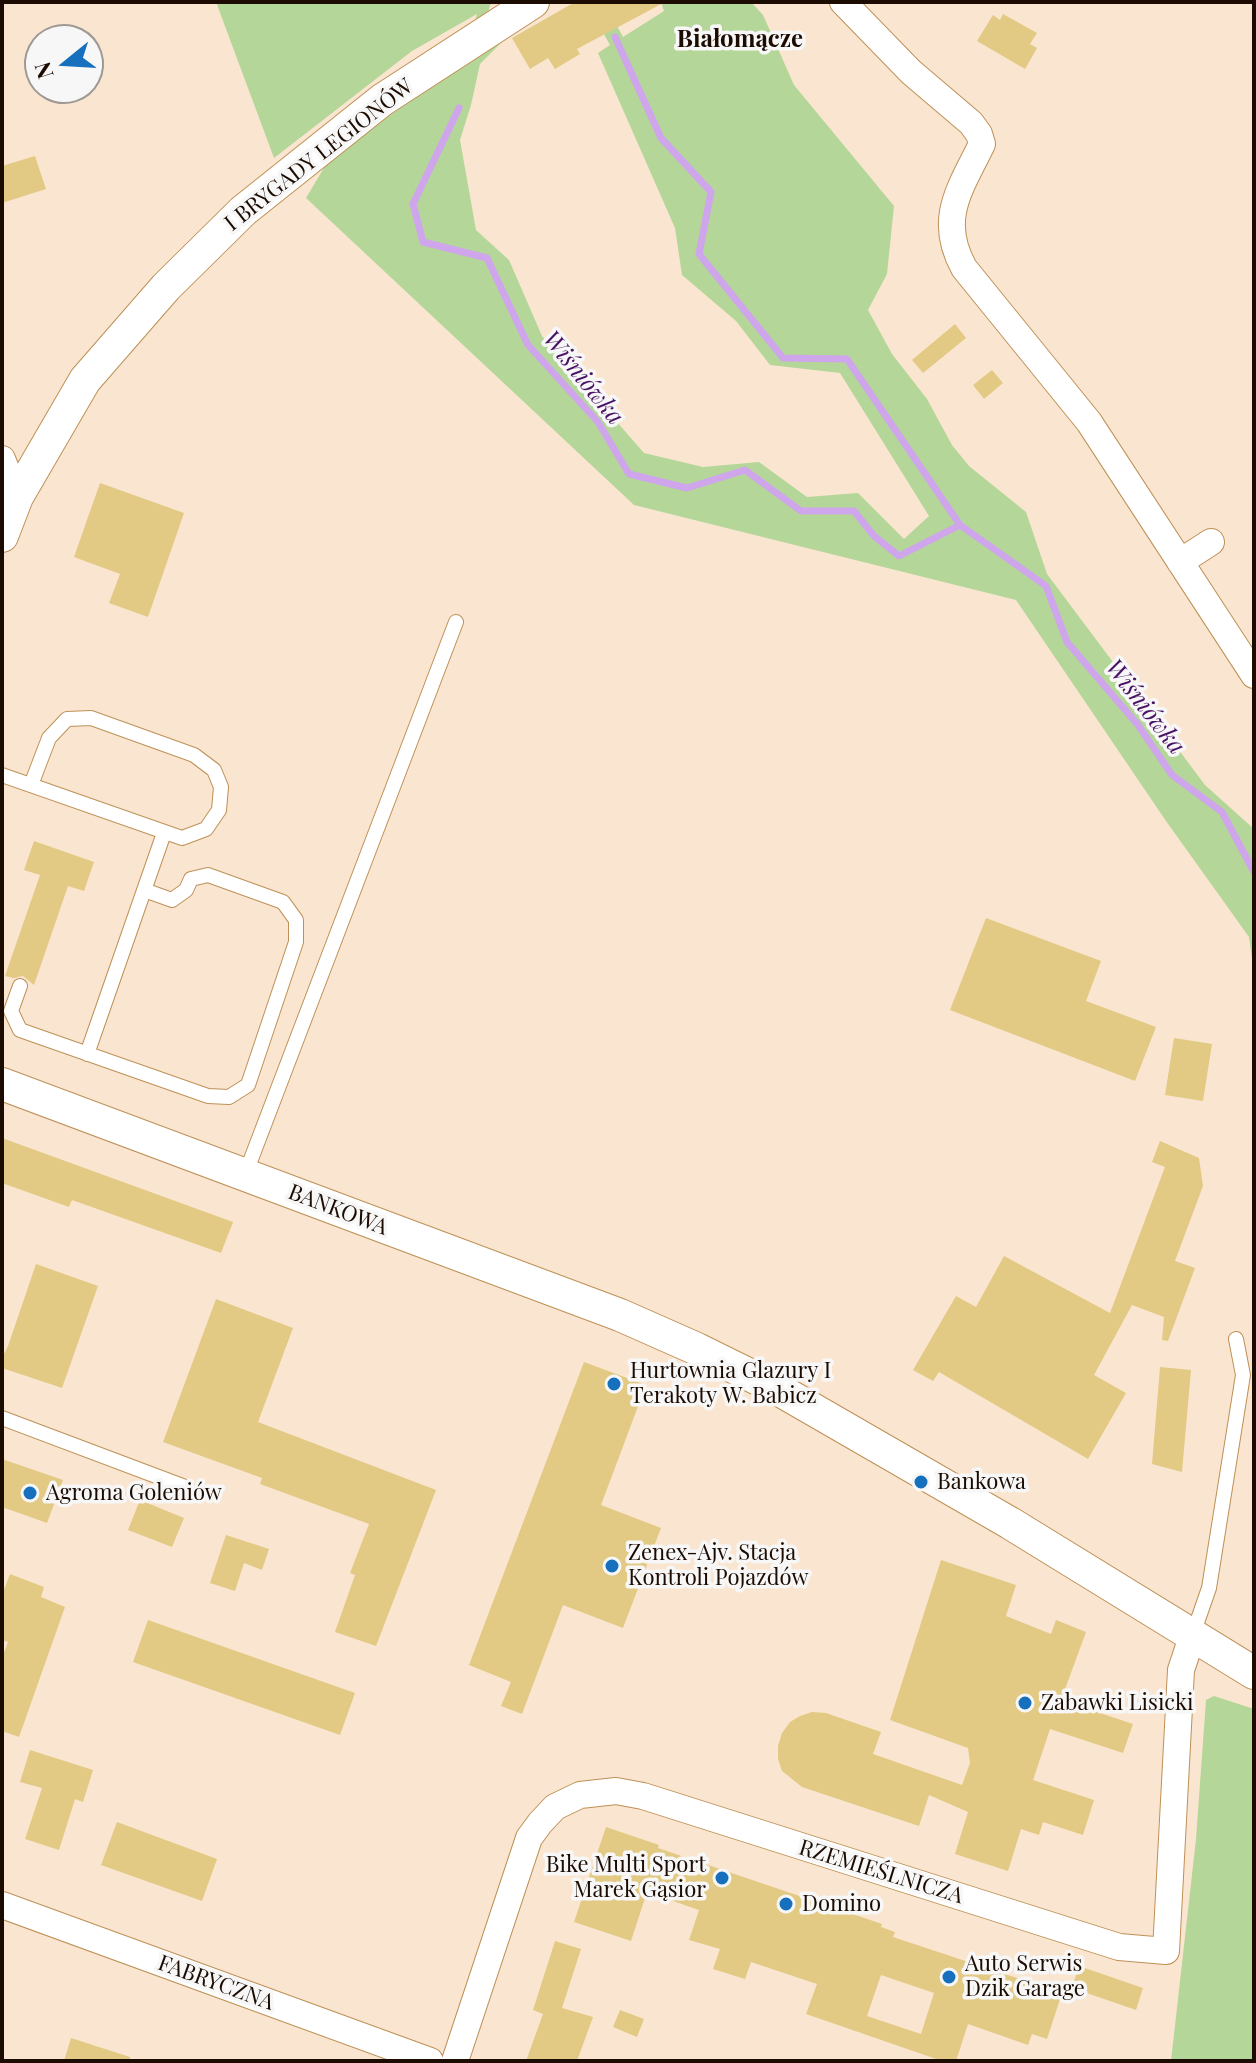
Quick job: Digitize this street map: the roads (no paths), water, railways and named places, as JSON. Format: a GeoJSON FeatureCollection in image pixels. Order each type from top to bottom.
{"type":"FeatureCollection","features":[{"type":"Feature","properties":{"kind":"street","name":"I BRYGADY LEGIONÓW"},"geometry":{"type":"LineString","coordinates":[[2,536],[17,497],[85,380],[166,287],[243,211],[382,100],[533,2]]}},
{"type":"Feature","properties":{"kind":"street"},"geometry":{"type":"LineString","coordinates":[[843,2],[911,72],[971,123],[979,134],[982,144],[952,209],[954,250],[964,268],[1089,422],[1254,675]]}},
{"type":"Feature","properties":{"kind":"street"},"geometry":{"type":"LineString","coordinates":[[2,459],[17,497]]}},
{"type":"Feature","properties":{"kind":"street"},"geometry":{"type":"LineString","coordinates":[[1180,562],[1211,542]]}},
{"type":"Feature","properties":{"kind":"street","name":"BANKOWA"},"geometry":{"type":"LineString","coordinates":[[2,1084],[620,1315],[697,1349],[776,1388],[1010,1523],[1254,1673]]}},
{"type":"Feature","properties":{"kind":"street","name":"RZEMIEŚLNICZA"},"geometry":{"type":"LineString","coordinates":[[455,2061],[529,1838],[555,1807],[580,1795],[616,1791],[643,1796],[1119,1947],[1166,1951],[1181,1670],[1193,1634]]}},
{"type":"Feature","properties":{"kind":"street","name":"FABRYCZNA"},"geometry":{"type":"LineString","coordinates":[[2,1905],[430,2061]]}},
{"type":"Feature","properties":{"kind":"lane"},"geometry":{"type":"LineString","coordinates":[[245,1175],[456,622]]}},
{"type":"Feature","properties":{"kind":"lane"},"geometry":{"type":"LineString","coordinates":[[2,775],[182,838],[206,829],[219,810],[221,787],[214,770],[194,755],[91,718],[67,719],[49,738],[31,785]]}},
{"type":"Feature","properties":{"kind":"lane"},"geometry":{"type":"LineString","coordinates":[[87,1054],[164,833]]}},
{"type":"Feature","properties":{"kind":"lane"},"geometry":{"type":"LineString","coordinates":[[20,986],[11,1011],[20,1030],[208,1096],[229,1097],[248,1085],[296,942],[296,920],[283,902],[208,875],[191,879],[186,890],[172,900],[144,890]]}},
{"type":"Feature","properties":{"kind":"lane"},"geometry":{"type":"LineString","coordinates":[[1193,1634],[1209,1588],[1243,1375],[1236,1339]]}},
{"type":"Feature","properties":{"kind":"lane"},"geometry":{"type":"LineString","coordinates":[[2,1418],[188,1488]]}},
{"type":"Feature","properties":{"kind":"waterway"},"geometry":{"type":"LineString","coordinates":[[615,37],[661,138],[711,192],[699,254],[783,358],[847,359],[960,525]]}},
{"type":"Feature","properties":{"kind":"waterway","name":"Wiśniówka"},"geometry":{"type":"LineString","coordinates":[[459,108],[413,204],[423,242],[487,258],[528,345],[598,422],[629,474],[687,488],[745,470],[801,511],[854,511],[874,536],[899,556],[960,525],[1046,586],[1067,642],[1138,725],[1172,775],[1222,812],[1254,872]]}},
{"type":"Feature","properties":{"kind":"place","name":"Hurtownia Glazury I Terakoty W. Babicz"},"geometry":{"type":"Point","coordinates":[614,1384]}},
{"type":"Feature","properties":{"kind":"place","name":"Bankowa"},"geometry":{"type":"Point","coordinates":[921,1482]}},
{"type":"Feature","properties":{"kind":"place","name":"Agroma Goleniów"},"geometry":{"type":"Point","coordinates":[30,1493]}},
{"type":"Feature","properties":{"kind":"place","name":"Zenex-Ajv. Stacja Kontroli Pojazdów"},"geometry":{"type":"Point","coordinates":[612,1566]}},
{"type":"Feature","properties":{"kind":"place","name":"Zabawki Lisicki"},"geometry":{"type":"Point","coordinates":[1025,1703]}},
{"type":"Feature","properties":{"kind":"place","name":"Bike Multi Sport Marek Gąsior"},"geometry":{"type":"Point","coordinates":[722,1878]}},
{"type":"Feature","properties":{"kind":"place","name":"Domino"},"geometry":{"type":"Point","coordinates":[786,1904]}},
{"type":"Feature","properties":{"kind":"place","name":"Auto Serwis Dzik Garage"},"geometry":{"type":"Point","coordinates":[949,1977]}},
{"type":"Feature","properties":{"kind":"district","name":"Białomącze"},"geometry":{"type":"Point","coordinates":[740,40]}}]}
